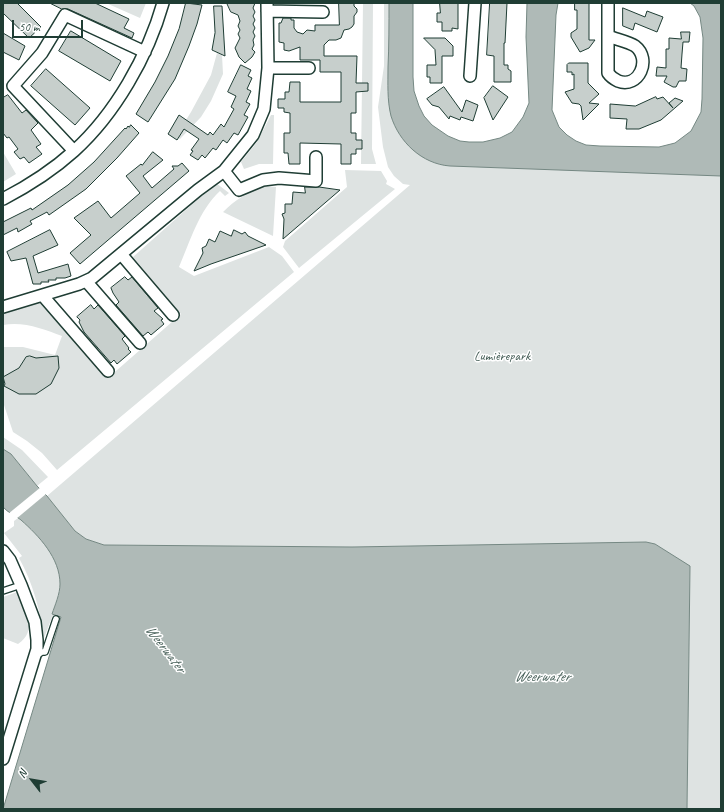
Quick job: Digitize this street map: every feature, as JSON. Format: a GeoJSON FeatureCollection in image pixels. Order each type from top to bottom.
{"type":"FeatureCollection","features":[{"type":"Feature","properties":{"kind":"street"},"geometry":{"type":"LineString","coordinates":[[3,199],[24,188],[49,171],[74,151],[115,105],[145,52],[163,3]]}},
{"type":"Feature","properties":{"kind":"street"},"geometry":{"type":"LineString","coordinates":[[470,76],[475,3]]}},
{"type":"Feature","properties":{"kind":"street"},"geometry":{"type":"LineString","coordinates":[[608,3],[608,36]]}},
{"type":"Feature","properties":{"kind":"street"},"geometry":{"type":"LineString","coordinates":[[3,307],[43,296],[92,278],[198,190],[224,171],[253,135],[264,109],[268,68],[267,7],[323,12]]}},
{"type":"Feature","properties":{"kind":"street"},"geometry":{"type":"LineString","coordinates":[[74,151],[13,86],[42,53],[65,15],[145,52]]}},
{"type":"Feature","properties":{"kind":"street"},"geometry":{"type":"LineString","coordinates":[[268,68],[309,68]]}},
{"type":"Feature","properties":{"kind":"street"},"geometry":{"type":"LineString","coordinates":[[224,171],[239,190],[263,180],[279,178],[316,181],[316,158]]}},
{"type":"Feature","properties":{"kind":"street"},"geometry":{"type":"LineString","coordinates":[[121,254],[173,315]]}},
{"type":"Feature","properties":{"kind":"street"},"geometry":{"type":"LineString","coordinates":[[86,281],[140,343]]}},
{"type":"Feature","properties":{"kind":"street"},"geometry":{"type":"LineString","coordinates":[[43,296],[108,371]]}},
{"type":"Feature","properties":{"kind":"street"},"geometry":{"type":"LineString","coordinates":[[3,551],[10,560],[21,585],[35,622],[37,640],[37,649],[3,759]]}},
{"type":"Feature","properties":{"kind":"lane"},"geometry":{"type":"LineString","coordinates":[[3,591],[21,585]]}},
{"type":"Feature","properties":{"kind":"lane"},"geometry":{"type":"LineString","coordinates":[[34,657],[42,652],[45,652],[56,618]]}},
{"type":"Feature","properties":{"kind":"green space"},"geometry":{"type":"Polygon","coordinates":[[[106,3],[146,3],[140,18],[106,3]]]}},
{"type":"Feature","properties":{"kind":"green space"},"geometry":{"type":"Polygon","coordinates":[[[363,3],[373,3],[372,149],[376,164],[361,164],[363,3]]]}},
{"type":"Feature","properties":{"kind":"green space","name":"Lumièrepark"},"geometry":{"type":"Polygon","coordinates":[[[384,3],[389,3],[390,108],[392,117],[402,138],[721,175],[721,809],[687,809],[690,567],[655,544],[646,542],[352,547],[104,545],[86,539],[75,531],[47,496],[410,185],[403,184],[394,176],[388,167],[383,147],[378,107],[384,66],[384,3]]]}},
{"type":"Feature","properties":{"kind":"green space"},"geometry":{"type":"Polygon","coordinates":[[[217,53],[222,55],[223,74],[211,101],[201,117],[180,139],[176,136],[211,75],[217,53]]]}},
{"type":"Feature","properties":{"kind":"green space"},"geometry":{"type":"Polygon","coordinates":[[[271,115],[274,115],[273,164],[259,164],[244,169],[241,162],[257,142],[271,115]]]}},
{"type":"Feature","properties":{"kind":"green space"},"geometry":{"type":"Polygon","coordinates":[[[3,152],[16,174],[3,182],[3,152]]]}},
{"type":"Feature","properties":{"kind":"green space"},"geometry":{"type":"Polygon","coordinates":[[[345,170],[381,171],[387,181],[386,184],[395,189],[299,268],[283,247],[285,241],[347,187],[345,170]]]}},
{"type":"Feature","properties":{"kind":"green space"},"geometry":{"type":"Polygon","coordinates":[[[216,183],[229,193],[225,196],[220,191],[206,207],[179,267],[194,276],[269,247],[282,256],[294,272],[57,470],[42,453],[13,432],[3,402],[3,347],[23,347],[55,355],[62,336],[41,328],[26,325],[3,325],[3,311],[40,301],[108,378],[181,314],[133,257],[216,183]]]}},
{"type":"Feature","properties":{"kind":"green space"},"geometry":{"type":"Polygon","coordinates":[[[262,186],[276,187],[273,236],[223,212],[241,197],[262,186]]]}},
{"type":"Feature","properties":{"kind":"green space"},"geometry":{"type":"Polygon","coordinates":[[[3,437],[22,450],[48,477],[37,486],[11,454],[3,449],[3,437]]]}},
{"type":"Feature","properties":{"kind":"green space"},"geometry":{"type":"Polygon","coordinates":[[[18,518],[40,538],[46,546],[52,555],[59,574],[59,592],[52,614],[61,617],[61,619],[55,616],[52,617],[44,638],[35,597],[24,567],[19,558],[22,556],[4,533],[14,526],[14,521],[18,518]]]}},
{"type":"Feature","properties":{"kind":"green space"},"geometry":{"type":"Polygon","coordinates":[[[17,592],[20,593],[29,620],[28,633],[18,644],[3,638],[3,597],[17,592]]]}},
{"type":"Feature","properties":{"kind":"water"},"geometry":{"type":"Polygon","coordinates":[[[389,3],[413,3],[414,91],[424,116],[432,125],[448,136],[460,141],[483,142],[500,138],[512,132],[523,117],[529,103],[526,37],[527,3],[558,3],[556,15],[552,110],[559,127],[576,141],[586,145],[659,147],[675,143],[691,131],[701,112],[703,38],[700,17],[694,6],[690,3],[721,3],[721,176],[450,166],[430,161],[413,150],[406,143],[395,126],[391,116],[388,92],[389,3]]]}},
{"type":"Feature","properties":{"kind":"water","name":"Weerwater"},"geometry":{"type":"Polygon","coordinates":[[[3,449],[11,454],[75,531],[86,539],[104,545],[352,547],[646,542],[655,544],[690,566],[687,809],[3,809],[61,617],[52,614],[60,584],[59,574],[52,557],[35,533],[21,520],[3,507],[3,449]]]}},
{"type":"Feature","properties":{"kind":"pier"},"geometry":{"type":"Polygon","coordinates":[[[41,487],[46,494],[16,519],[8,514],[41,487]]]}},
{"type":"Feature","properties":{"kind":"building"},"geometry":{"type":"Polygon","coordinates":[[[3,3],[17,3],[41,27],[29,38],[3,13],[3,3]]]}},
{"type":"Feature","properties":{"kind":"building"},"geometry":{"type":"Polygon","coordinates":[[[50,3],[95,3],[129,19],[124,28],[134,33],[132,38],[68,9],[62,9],[50,3]]]}},
{"type":"Feature","properties":{"kind":"building"},"geometry":{"type":"Polygon","coordinates":[[[186,3],[202,5],[197,24],[175,79],[148,122],[136,114],[168,56],[179,29],[186,3]]]}},
{"type":"Feature","properties":{"kind":"building"},"geometry":{"type":"Polygon","coordinates":[[[227,3],[255,3],[253,8],[255,12],[253,16],[255,20],[253,24],[255,28],[253,32],[255,36],[252,49],[255,52],[245,63],[239,57],[235,48],[240,38],[238,34],[240,30],[238,26],[240,21],[238,15],[231,12],[227,3]]]}},
{"type":"Feature","properties":{"kind":"building"},"geometry":{"type":"Polygon","coordinates":[[[339,3],[354,3],[357,12],[354,16],[354,24],[349,29],[344,30],[341,38],[329,40],[324,45],[324,56],[357,56],[356,83],[368,83],[368,91],[356,92],[356,113],[351,113],[351,133],[356,133],[356,140],[362,140],[362,149],[356,149],[356,154],[351,154],[351,164],[341,164],[341,144],[300,143],[300,164],[289,164],[288,153],[284,153],[284,133],[290,133],[290,113],[284,112],[284,108],[278,108],[278,99],[285,99],[285,92],[289,92],[290,82],[300,82],[300,102],[341,102],[341,72],[320,72],[320,60],[300,60],[300,47],[289,51],[284,50],[284,43],[279,42],[279,23],[281,23],[283,18],[291,18],[291,20],[294,20],[294,28],[297,32],[303,34],[307,30],[315,31],[315,25],[339,25],[339,3]]]}},
{"type":"Feature","properties":{"kind":"building"},"geometry":{"type":"Polygon","coordinates":[[[440,3],[458,3],[458,29],[452,28],[452,31],[442,31],[442,22],[437,22],[437,13],[440,13],[440,3]]]}},
{"type":"Feature","properties":{"kind":"building"},"geometry":{"type":"Polygon","coordinates":[[[490,3],[507,3],[504,65],[508,65],[508,69],[511,71],[511,82],[494,82],[494,56],[487,55],[490,3]]]}},
{"type":"Feature","properties":{"kind":"building"},"geometry":{"type":"Polygon","coordinates":[[[575,3],[589,3],[589,40],[595,40],[589,48],[580,52],[571,37],[571,33],[577,29],[577,10],[575,10],[575,3]]]}},
{"type":"Feature","properties":{"kind":"building"},"geometry":{"type":"Polygon","coordinates":[[[214,6],[222,6],[225,56],[212,50],[215,33],[214,6]]]}},
{"type":"Feature","properties":{"kind":"building"},"geometry":{"type":"Polygon","coordinates":[[[623,8],[645,17],[647,11],[663,17],[657,32],[635,23],[633,30],[623,26],[623,8]]]}},
{"type":"Feature","properties":{"kind":"building"},"geometry":{"type":"Polygon","coordinates":[[[71,31],[121,61],[110,81],[59,51],[71,31]]]}},
{"type":"Feature","properties":{"kind":"building"},"geometry":{"type":"Polygon","coordinates":[[[681,32],[690,32],[689,42],[683,42],[682,54],[681,68],[687,69],[686,81],[679,81],[676,87],[673,87],[664,82],[667,76],[656,76],[657,67],[666,68],[666,49],[669,49],[669,38],[681,39],[681,32]]]}},
{"type":"Feature","properties":{"kind":"building"},"geometry":{"type":"Polygon","coordinates":[[[3,33],[25,46],[19,60],[3,52],[3,33]]]}},
{"type":"Feature","properties":{"kind":"building"},"geometry":{"type":"Polygon","coordinates":[[[424,38],[445,38],[453,46],[453,56],[442,56],[442,83],[430,83],[430,77],[427,77],[427,65],[436,65],[435,50],[424,38]]]}},
{"type":"Feature","properties":{"kind":"building"},"geometry":{"type":"Polygon","coordinates":[[[569,63],[588,63],[588,83],[599,94],[589,103],[599,104],[583,120],[581,106],[579,104],[572,103],[565,92],[574,89],[574,74],[572,75],[572,72],[567,72],[567,65],[569,63]]]}},
{"type":"Feature","properties":{"kind":"building"},"geometry":{"type":"Polygon","coordinates":[[[241,65],[251,70],[248,76],[252,78],[247,89],[251,91],[246,102],[250,104],[244,115],[248,117],[238,135],[234,133],[227,143],[223,140],[216,150],[213,148],[205,158],[202,155],[198,160],[190,155],[193,151],[191,150],[199,139],[184,129],[177,140],[168,134],[179,115],[208,135],[210,132],[213,135],[221,124],[224,127],[234,109],[231,107],[236,96],[228,92],[241,65]]]}},
{"type":"Feature","properties":{"kind":"building"},"geometry":{"type":"Polygon","coordinates":[[[46,69],[90,108],[75,125],[31,86],[46,69]]]}},
{"type":"Feature","properties":{"kind":"building"},"geometry":{"type":"Polygon","coordinates":[[[493,86],[508,97],[493,120],[484,98],[493,86]]]}},
{"type":"Feature","properties":{"kind":"building"},"geometry":{"type":"Polygon","coordinates":[[[444,87],[462,112],[466,100],[478,105],[473,121],[461,117],[460,120],[450,116],[449,119],[439,107],[432,105],[427,99],[444,87]]]}},
{"type":"Feature","properties":{"kind":"building"},"geometry":{"type":"Polygon","coordinates":[[[8,95],[22,113],[26,110],[38,123],[31,130],[41,144],[36,147],[42,154],[29,163],[24,157],[20,159],[14,152],[18,149],[9,137],[7,138],[3,133],[3,98],[8,95]]]}},
{"type":"Feature","properties":{"kind":"building"},"geometry":{"type":"Polygon","coordinates":[[[656,97],[657,99],[663,97],[673,108],[669,103],[675,98],[683,101],[661,120],[639,129],[626,129],[627,119],[610,118],[610,104],[635,106],[656,97]]]}},
{"type":"Feature","properties":{"kind":"building"},"geometry":{"type":"Polygon","coordinates":[[[131,125],[139,133],[117,158],[86,189],[49,215],[47,212],[30,221],[32,224],[18,232],[17,228],[3,235],[3,222],[31,208],[32,210],[68,185],[94,162],[125,128],[126,129],[131,125]]]}},
{"type":"Feature","properties":{"kind":"building"},"geometry":{"type":"Polygon","coordinates":[[[153,152],[163,160],[143,176],[152,188],[174,169],[172,166],[178,166],[182,163],[189,171],[80,264],[70,253],[91,235],[74,218],[98,201],[111,218],[140,193],[126,176],[141,164],[142,165],[153,152]]]}},
{"type":"Feature","properties":{"kind":"building"},"geometry":{"type":"Polygon","coordinates":[[[305,187],[340,190],[283,239],[284,219],[282,214],[285,213],[285,204],[292,204],[293,192],[305,193],[305,187]]]}},
{"type":"Feature","properties":{"kind":"building"},"geometry":{"type":"Polygon","coordinates":[[[50,230],[58,245],[33,256],[38,273],[68,264],[71,276],[56,278],[56,280],[48,280],[49,282],[41,282],[41,284],[33,284],[26,258],[11,261],[7,252],[50,230]]]}},
{"type":"Feature","properties":{"kind":"building"},"geometry":{"type":"Polygon","coordinates":[[[234,230],[242,234],[245,232],[248,236],[266,245],[194,271],[203,253],[202,248],[206,246],[209,239],[215,242],[220,231],[231,236],[234,230]]]}},
{"type":"Feature","properties":{"kind":"building"},"geometry":{"type":"Polygon","coordinates":[[[125,277],[128,280],[132,277],[158,308],[154,311],[163,319],[161,320],[164,324],[151,335],[148,332],[143,336],[116,305],[119,302],[111,288],[125,277]]]}},
{"type":"Feature","properties":{"kind":"building"},"geometry":{"type":"Polygon","coordinates":[[[91,305],[94,309],[98,305],[125,336],[122,339],[131,352],[117,364],[114,360],[111,363],[84,332],[79,322],[80,320],[77,317],[91,305]]]}},
{"type":"Feature","properties":{"kind":"building"},"geometry":{"type":"Polygon","coordinates":[[[30,356],[36,358],[58,356],[59,368],[51,384],[36,394],[19,394],[4,386],[5,384],[3,377],[19,368],[26,357],[30,356]]]}}]}
